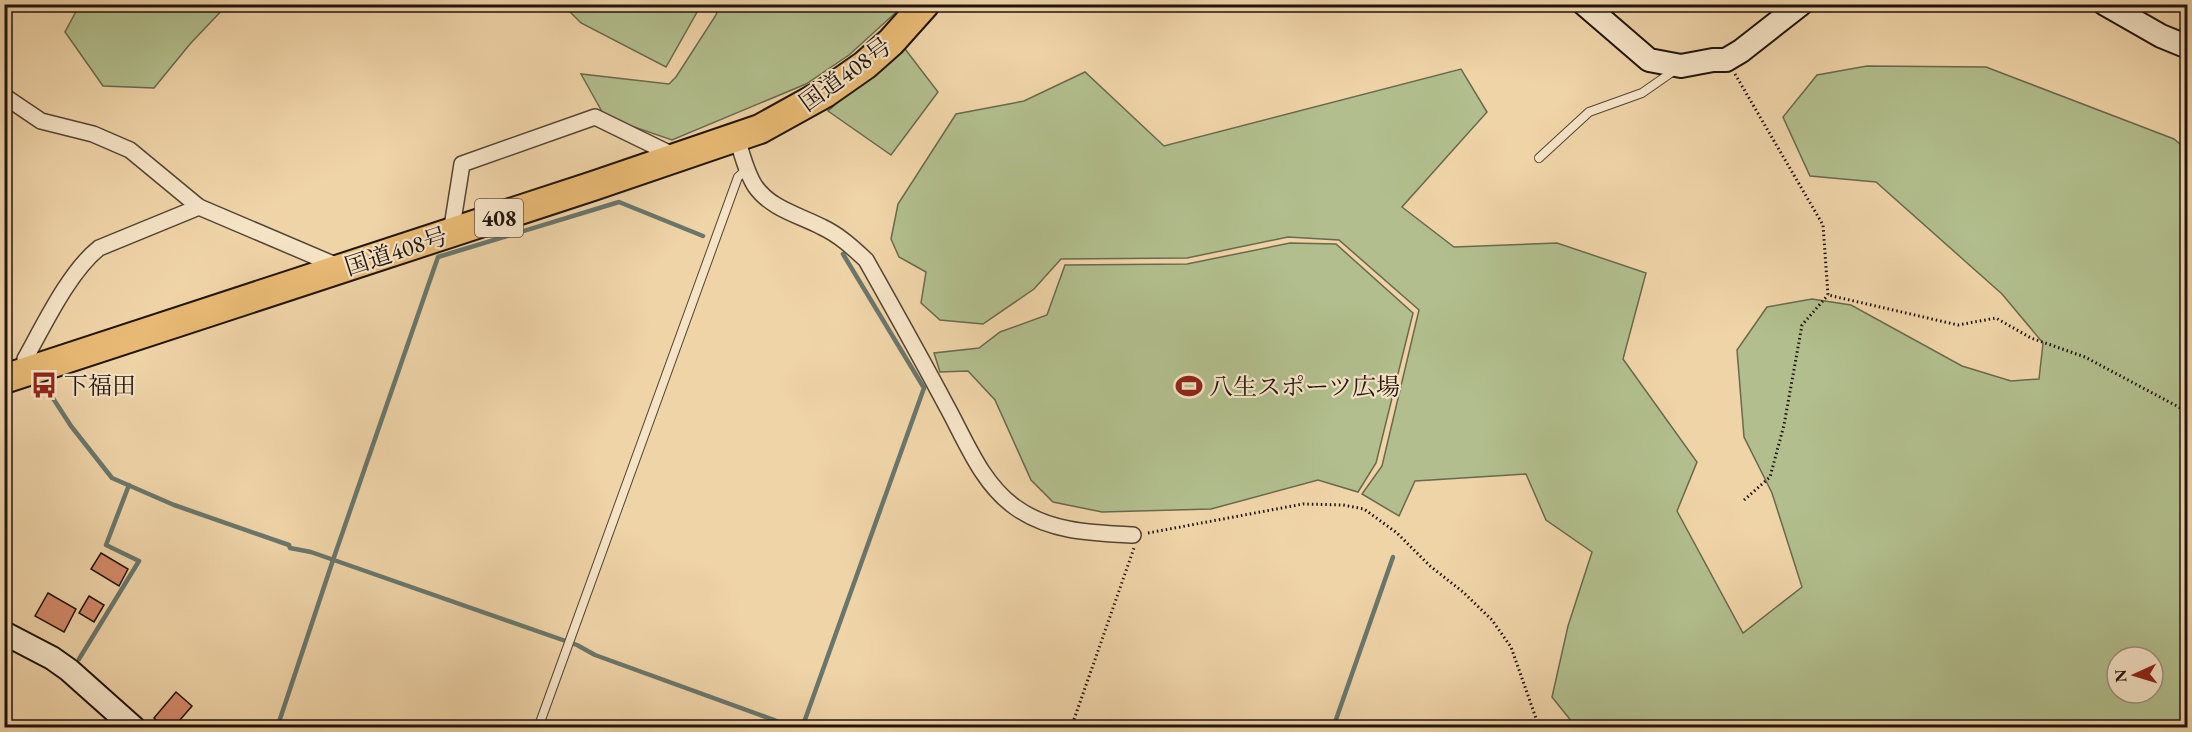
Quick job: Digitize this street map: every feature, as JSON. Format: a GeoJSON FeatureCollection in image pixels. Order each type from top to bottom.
{"type":"FeatureCollection","features":[{"type":"Feature","properties":{"kind":"highway","name":"国道408号"},"geometry":{"type":"LineString","coordinates":[[22,374],[737,138],[784,117],[825,93],[865,65],[891,42],[925,4]]}},
{"type":"Feature","properties":{"kind":"street"},"geometry":{"type":"LineString","coordinates":[[1584,4],[1649,60],[1682,66],[1726,60],[1801,4]]}},
{"type":"Feature","properties":{"kind":"street"},"geometry":{"type":"LineString","coordinates":[[2105,4],[2161,36],[2187,47]]}},
{"type":"Feature","properties":{"kind":"street"},"geometry":{"type":"LineString","coordinates":[[4,96],[40,121],[93,134],[130,150],[199,207],[341,268]]}},
{"type":"Feature","properties":{"kind":"street"},"geometry":{"type":"LineString","coordinates":[[451,233],[462,164],[595,117],[678,158]]}},
{"type":"Feature","properties":{"kind":"street"},"geometry":{"type":"LineString","coordinates":[[737,138],[747,169],[756,186],[765,196],[789,213],[845,240],[866,260],[977,464],[1004,498],[1042,522],[1091,533],[1133,535]]}},
{"type":"Feature","properties":{"kind":"street"},"geometry":{"type":"LineString","coordinates":[[22,374],[25,359],[87,258],[99,248],[199,207]]}},
{"type":"Feature","properties":{"kind":"street"},"geometry":{"type":"LineString","coordinates":[[4,633],[52,658],[69,670],[134,728]]}},
{"type":"Feature","properties":{"kind":"lane"},"geometry":{"type":"LineString","coordinates":[[1539,158],[1589,112],[1642,93],[1682,66]]}},
{"type":"Feature","properties":{"kind":"lane"},"geometry":{"type":"LineString","coordinates":[[538,728],[738,177],[747,169]]}},
{"type":"Feature","properties":{"kind":"path"},"geometry":{"type":"LineString","coordinates":[[1726,60],[1823,225],[1828,295],[1802,325],[1784,425],[1770,477],[1744,500]]}},
{"type":"Feature","properties":{"kind":"path"},"geometry":{"type":"LineString","coordinates":[[1828,295],[1958,325],[1996,318],[2031,338],[2085,357],[2187,412]]}},
{"type":"Feature","properties":{"kind":"path"},"geometry":{"type":"LineString","coordinates":[[1071,728],[1133,554],[1135,545],[1133,535],[1303,504],[1343,505],[1364,509],[1397,533],[1430,566],[1462,592],[1492,620],[1511,647],[1537,721],[1543,728]]}},
{"type":"Feature","properties":{"kind":"green space"},"geometry":{"type":"Polygon","coordinates":[[[80,4],[227,5],[190,44],[154,88],[103,86],[65,32],[80,4]]]}},
{"type":"Feature","properties":{"kind":"green space"},"geometry":{"type":"Polygon","coordinates":[[[563,5],[701,5],[666,67],[581,23],[563,5]]]}},
{"type":"Feature","properties":{"kind":"green space"},"geometry":{"type":"Polygon","coordinates":[[[719,5],[904,5],[849,55],[806,84],[672,140],[605,117],[581,74],[669,84],[676,77],[716,15],[719,5]]]}},
{"type":"Feature","properties":{"kind":"green space"},"geometry":{"type":"Polygon","coordinates":[[[902,45],[938,92],[891,155],[828,111],[902,45]]]}},
{"type":"Feature","properties":{"kind":"green space"},"geometry":{"type":"Polygon","coordinates":[[[1867,66],[1986,67],[2174,139],[2187,150],[2187,727],[1576,727],[1552,697],[1568,626],[1592,552],[1546,520],[1526,474],[1415,481],[1399,516],[1362,494],[1382,466],[1419,310],[1339,240],[1288,237],[1187,258],[1061,259],[1034,289],[983,324],[940,320],[921,303],[926,272],[899,257],[891,239],[898,204],[956,114],[1024,101],[1085,72],[1164,146],[1461,69],[1487,112],[1402,207],[1454,247],[1557,243],[1646,273],[1623,359],[1697,462],[1677,511],[1743,633],[1802,587],[1772,493],[1744,437],[1737,350],[1767,307],[1812,299],[1851,305],[1962,366],[2011,381],[2039,379],[2043,343],[2002,294],[1876,182],[1810,176],[1783,117],[1817,75],[1867,66]]]}},
{"type":"Feature","properties":{"kind":"green space","name":"八生スポーツ広場"},"geometry":{"type":"Polygon","coordinates":[[[1290,243],[1336,244],[1413,313],[1376,463],[1358,492],[1318,480],[1211,509],[1102,512],[1053,502],[1031,480],[995,400],[968,371],[940,372],[934,353],[979,348],[1000,332],[1047,315],[1065,265],[1187,264],[1290,243]]]}},
{"type":"Feature","properties":{"kind":"building"},"geometry":{"type":"Polygon","coordinates":[[[101,553],[128,569],[119,586],[91,569],[101,553]]]}},
{"type":"Feature","properties":{"kind":"building"},"geometry":{"type":"Polygon","coordinates":[[[48,593],[76,609],[64,632],[35,616],[48,593]]]}},
{"type":"Feature","properties":{"kind":"building"},"geometry":{"type":"Polygon","coordinates":[[[89,596],[104,605],[94,622],[79,613],[89,596]]]}},
{"type":"Feature","properties":{"kind":"building"},"geometry":{"type":"Polygon","coordinates":[[[176,692],[192,706],[173,728],[164,728],[154,718],[176,692]]]}},
{"type":"Feature","properties":{"kind":"waterway"},"geometry":{"type":"LineString","coordinates":[[277,728],[438,257],[619,202],[703,236]]}},
{"type":"Feature","properties":{"kind":"waterway"},"geometry":{"type":"LineString","coordinates":[[802,728],[924,388],[843,254]]}},
{"type":"Feature","properties":{"kind":"waterway"},"geometry":{"type":"LineString","coordinates":[[4,353],[8,356]]}},
{"type":"Feature","properties":{"kind":"waterway"},"geometry":{"type":"LineString","coordinates":[[39,382],[47,389],[71,426],[112,478],[174,505],[289,545],[290,548],[311,552],[577,645],[595,655],[796,728]]}},
{"type":"Feature","properties":{"kind":"waterway"},"geometry":{"type":"LineString","coordinates":[[79,659],[139,561],[106,545],[129,485]]}},
{"type":"Feature","properties":{"kind":"waterway"},"geometry":{"type":"LineString","coordinates":[[1333,728],[1393,557]]}},
{"type":"Feature","properties":{"kind":"place","name":"下福田"},"geometry":{"type":"Point","coordinates":[44,385]}},
{"type":"Feature","properties":{"kind":"place","name":"八生スポーツ広場"},"geometry":{"type":"Point","coordinates":[1189,386]}}]}
